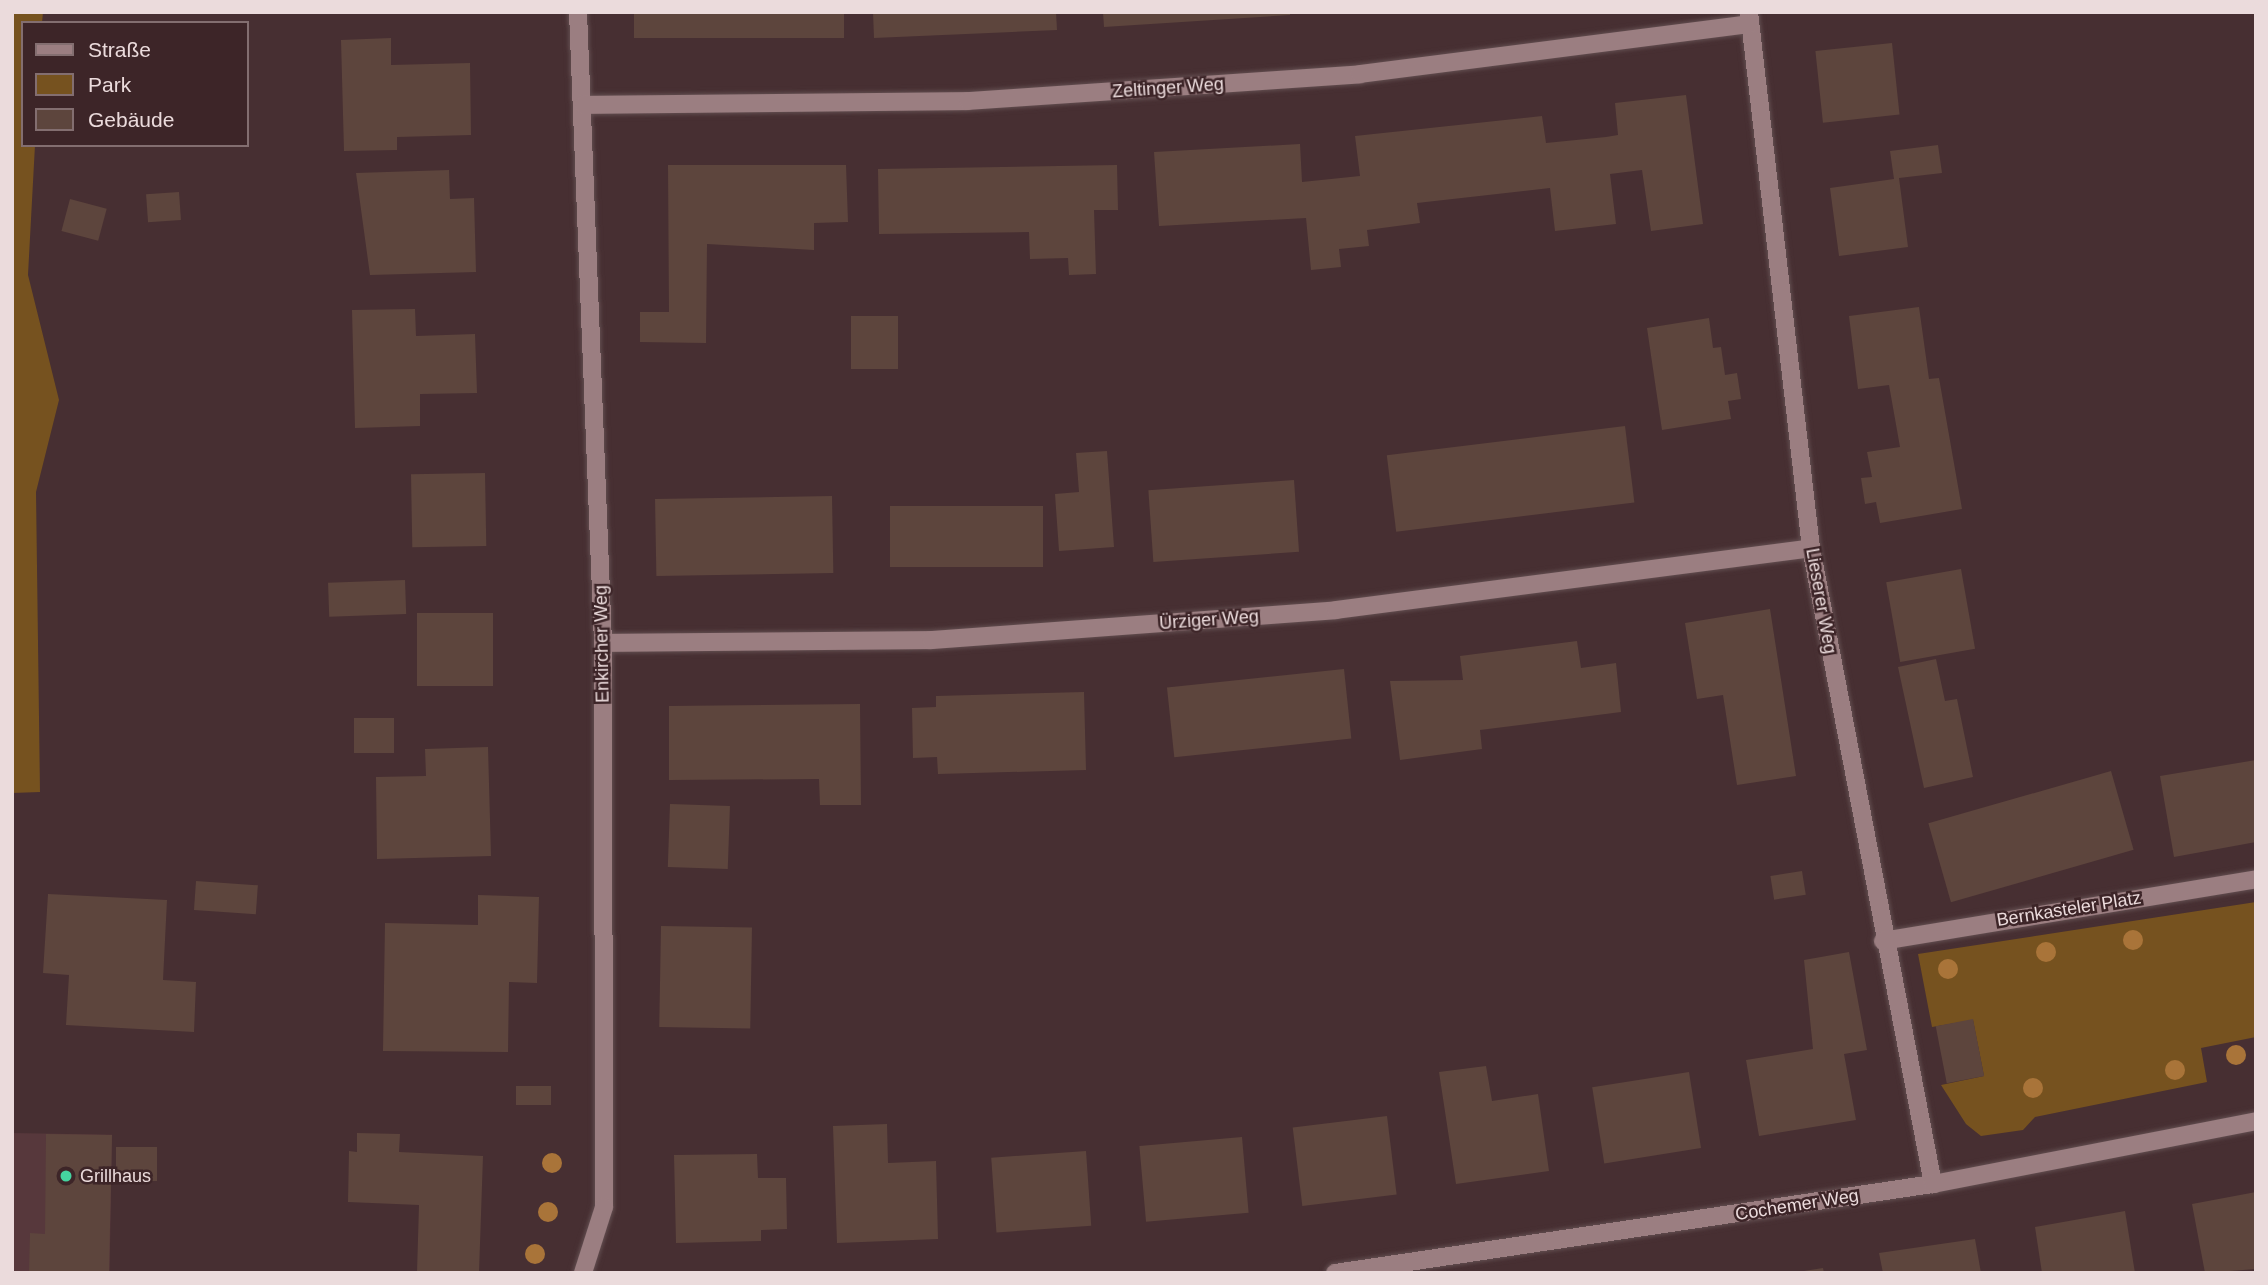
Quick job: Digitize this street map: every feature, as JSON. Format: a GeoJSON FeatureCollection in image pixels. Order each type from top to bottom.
{"type":"FeatureCollection","features":[{"type":"Feature","properties":{"kind":"street","name":"Enkircher Weg"},"geometry":{"type":"LineString","coordinates":[[578,12],[584,105],[603,643],[604,1207],[583,1273]]}},
{"type":"Feature","properties":{"kind":"street","name":"Zeltinger Weg"},"geometry":{"type":"LineString","coordinates":[[584,105],[968,102],[1346,75],[1749,18]]}},
{"type":"Feature","properties":{"kind":"street","name":"Lieserer Weg"},"geometry":{"type":"LineString","coordinates":[[1749,18],[1811,548],[1883,941],[1933,1184]]}},
{"type":"Feature","properties":{"kind":"street","name":"Ürziger Weg"},"geometry":{"type":"LineString","coordinates":[[603,643],[931,639],[1336,610],[1811,548]]}},
{"type":"Feature","properties":{"kind":"street","name":"Bernkasteler Platz"},"geometry":{"type":"LineString","coordinates":[[1883,941],[2256,879]]}},
{"type":"Feature","properties":{"kind":"street","name":"Cochemer Weg"},"geometry":{"type":"LineString","coordinates":[[1335,1273],[1933,1184],[2256,1121]]}},
{"type":"Feature","properties":{"kind":"shaded area"},"geometry":{"type":"Polygon","coordinates":[[[12,1133],[112,1135],[110,1273],[12,1273],[12,1133]]]}},
{"type":"Feature","properties":{"kind":"green space"},"geometry":{"type":"Polygon","coordinates":[[[12,12],[43,12],[42,21],[21,21],[21,147],[35,147],[28,275],[59,400],[36,492],[40,792],[12,793],[12,12]]]}},
{"type":"Feature","properties":{"kind":"green space"},"geometry":{"type":"Polygon","coordinates":[[[2256,902],[2256,1037],[2201,1048],[2207,1082],[2035,1117],[2023,1130],[1981,1136],[1966,1124],[1941,1085],[1984,1076],[1973,1020],[1932,1027],[1918,954],[2256,902]]]}},
{"type":"Feature","properties":{"kind":"building"},"geometry":{"type":"Polygon","coordinates":[[[634,12],[844,12],[844,38],[634,38],[634,12]]]}},
{"type":"Feature","properties":{"kind":"building"},"geometry":{"type":"Polygon","coordinates":[[[873,12],[1056,12],[1057,30],[874,38],[873,12]]]}},
{"type":"Feature","properties":{"kind":"building"},"geometry":{"type":"Polygon","coordinates":[[[1103,12],[1290,12],[1290,15],[1104,27],[1103,12]]]}},
{"type":"Feature","properties":{"kind":"building"},"geometry":{"type":"Polygon","coordinates":[[[391,38],[391,65],[470,63],[471,135],[397,137],[397,150],[344,151],[341,40],[391,38]]]}},
{"type":"Feature","properties":{"kind":"building"},"geometry":{"type":"Polygon","coordinates":[[[1892,43],[1900,115],[1823,123],[1815,51],[1892,43]]]}},
{"type":"Feature","properties":{"kind":"building"},"geometry":{"type":"Polygon","coordinates":[[[1686,95],[1703,224],[1651,231],[1642,170],[1610,174],[1616,224],[1555,231],[1550,188],[1417,203],[1420,223],[1367,230],[1369,246],[1339,249],[1341,267],[1311,270],[1306,218],[1159,226],[1154,152],[1300,144],[1302,182],[1360,176],[1355,136],[1542,116],[1546,143],[1606,137],[1618,135],[1615,103],[1686,95]]]}},
{"type":"Feature","properties":{"kind":"building"},"geometry":{"type":"Polygon","coordinates":[[[1938,145],[1942,173],[1899,178],[1908,247],[1839,256],[1830,188],[1894,179],[1890,151],[1938,145]]]}},
{"type":"Feature","properties":{"kind":"building"},"geometry":{"type":"Polygon","coordinates":[[[668,165],[846,165],[848,222],[814,223],[814,250],[707,244],[706,343],[640,342],[640,312],[669,312],[668,165]]]}},
{"type":"Feature","properties":{"kind":"building"},"geometry":{"type":"Polygon","coordinates":[[[1117,165],[1118,210],[1094,210],[1096,274],[1069,275],[1068,258],[1030,259],[1029,232],[879,234],[878,169],[1117,165]]]}},
{"type":"Feature","properties":{"kind":"building"},"geometry":{"type":"Polygon","coordinates":[[[449,170],[450,199],[474,198],[476,272],[370,275],[356,173],[449,170]]]}},
{"type":"Feature","properties":{"kind":"building"},"geometry":{"type":"Polygon","coordinates":[[[179,192],[181,220],[148,222],[146,194],[179,192]]]}},
{"type":"Feature","properties":{"kind":"building"},"geometry":{"type":"Polygon","coordinates":[[[70,199],[107,209],[98,241],[61,231],[70,199]]]}},
{"type":"Feature","properties":{"kind":"building"},"geometry":{"type":"Polygon","coordinates":[[[1919,307],[1929,379],[1939,378],[1962,509],[1880,523],[1876,502],[1865,504],[1861,478],[1872,477],[1867,452],[1900,447],[1889,385],[1858,389],[1849,316],[1919,307]]]}},
{"type":"Feature","properties":{"kind":"building"},"geometry":{"type":"Polygon","coordinates":[[[415,309],[416,336],[475,334],[477,393],[420,394],[420,426],[355,428],[352,310],[415,309]]]}},
{"type":"Feature","properties":{"kind":"building"},"geometry":{"type":"Polygon","coordinates":[[[851,316],[898,316],[898,369],[851,369],[851,316]]]}},
{"type":"Feature","properties":{"kind":"building"},"geometry":{"type":"Polygon","coordinates":[[[1709,318],[1713,348],[1721,347],[1725,375],[1737,373],[1741,399],[1728,401],[1731,419],[1662,430],[1647,328],[1709,318]]]}},
{"type":"Feature","properties":{"kind":"building"},"geometry":{"type":"Polygon","coordinates":[[[1625,426],[1634,502],[1396,532],[1387,455],[1625,426]]]}},
{"type":"Feature","properties":{"kind":"building"},"geometry":{"type":"Polygon","coordinates":[[[1107,451],[1114,547],[1059,551],[1055,494],[1079,492],[1076,453],[1107,451]]]}},
{"type":"Feature","properties":{"kind":"building"},"geometry":{"type":"Polygon","coordinates":[[[485,473],[486,546],[412,547],[411,474],[485,473]]]}},
{"type":"Feature","properties":{"kind":"building"},"geometry":{"type":"Polygon","coordinates":[[[1294,480],[1299,552],[1153,562],[1148,490],[1294,480]]]}},
{"type":"Feature","properties":{"kind":"building"},"geometry":{"type":"Polygon","coordinates":[[[832,496],[833,573],[656,576],[655,499],[832,496]]]}},
{"type":"Feature","properties":{"kind":"building"},"geometry":{"type":"Polygon","coordinates":[[[890,506],[1043,506],[1043,567],[890,567],[890,506]]]}},
{"type":"Feature","properties":{"kind":"building"},"geometry":{"type":"Polygon","coordinates":[[[1961,569],[1975,649],[1900,662],[1886,582],[1961,569]]]}},
{"type":"Feature","properties":{"kind":"building"},"geometry":{"type":"Polygon","coordinates":[[[405,580],[406,614],[329,617],[328,583],[405,580]]]}},
{"type":"Feature","properties":{"kind":"building"},"geometry":{"type":"Polygon","coordinates":[[[1770,609],[1796,776],[1737,785],[1723,695],[1697,699],[1685,623],[1770,609]]]}},
{"type":"Feature","properties":{"kind":"building"},"geometry":{"type":"Polygon","coordinates":[[[417,613],[493,613],[493,686],[417,686],[417,613]]]}},
{"type":"Feature","properties":{"kind":"building"},"geometry":{"type":"Polygon","coordinates":[[[1577,641],[1581,668],[1616,663],[1621,712],[1480,730],[1482,749],[1400,760],[1390,681],[1463,680],[1460,656],[1577,641]]]}},
{"type":"Feature","properties":{"kind":"building"},"geometry":{"type":"Polygon","coordinates":[[[1936,659],[1945,701],[1957,699],[1973,777],[1924,788],[1898,667],[1936,659]]]}},
{"type":"Feature","properties":{"kind":"building"},"geometry":{"type":"Polygon","coordinates":[[[1344,669],[1351,739],[1174,757],[1167,688],[1344,669]]]}},
{"type":"Feature","properties":{"kind":"building"},"geometry":{"type":"Polygon","coordinates":[[[1084,692],[1086,770],[938,774],[937,757],[913,758],[912,708],[936,707],[936,696],[1084,692]]]}},
{"type":"Feature","properties":{"kind":"building"},"geometry":{"type":"Polygon","coordinates":[[[860,704],[861,805],[820,805],[819,779],[669,780],[669,706],[860,704]]]}},
{"type":"Feature","properties":{"kind":"building"},"geometry":{"type":"Polygon","coordinates":[[[354,718],[394,718],[394,753],[354,753],[354,718]]]}},
{"type":"Feature","properties":{"kind":"building"},"geometry":{"type":"Polygon","coordinates":[[[488,747],[491,856],[377,859],[376,777],[426,776],[425,749],[488,747]]]}},
{"type":"Feature","properties":{"kind":"building"},"geometry":{"type":"Polygon","coordinates":[[[2256,760],[2256,842],[2174,857],[2160,776],[2256,760]]]}},
{"type":"Feature","properties":{"kind":"building"},"geometry":{"type":"Polygon","coordinates":[[[2111,771],[2134,850],[1951,902],[1928,823],[2111,771]]]}},
{"type":"Feature","properties":{"kind":"building"},"geometry":{"type":"Polygon","coordinates":[[[670,804],[730,806],[728,869],[668,867],[670,804]]]}},
{"type":"Feature","properties":{"kind":"building"},"geometry":{"type":"Polygon","coordinates":[[[1802,871],[1806,895],[1774,900],[1770,876],[1802,871]]]}},
{"type":"Feature","properties":{"kind":"building"},"geometry":{"type":"Polygon","coordinates":[[[196,881],[258,885],[256,914],[194,910],[196,881]]]}},
{"type":"Feature","properties":{"kind":"building"},"geometry":{"type":"Polygon","coordinates":[[[48,894],[167,900],[163,980],[196,982],[194,1032],[66,1025],[69,975],[43,973],[48,894]]]}},
{"type":"Feature","properties":{"kind":"building"},"geometry":{"type":"Polygon","coordinates":[[[478,895],[539,897],[537,983],[509,982],[508,1052],[383,1051],[385,923],[478,925],[478,895]]]}},
{"type":"Feature","properties":{"kind":"building"},"geometry":{"type":"Polygon","coordinates":[[[661,926],[752,928],[750,1029],[659,1027],[661,926]]]}},
{"type":"Feature","properties":{"kind":"building"},"geometry":{"type":"Polygon","coordinates":[[[1849,952],[1867,1050],[1844,1054],[1856,1120],[1759,1136],[1746,1060],[1813,1049],[1804,960],[1849,952]]]}},
{"type":"Feature","properties":{"kind":"building"},"geometry":{"type":"Polygon","coordinates":[[[1973,1019],[1984,1076],[1947,1083],[1936,1026],[1973,1019]]]}},
{"type":"Feature","properties":{"kind":"building"},"geometry":{"type":"Polygon","coordinates":[[[1486,1066],[1492,1101],[1538,1094],[1549,1171],[1456,1184],[1439,1072],[1486,1066]]]}},
{"type":"Feature","properties":{"kind":"building"},"geometry":{"type":"Polygon","coordinates":[[[1689,1072],[1701,1148],[1604,1163],[1592,1087],[1689,1072]]]}},
{"type":"Feature","properties":{"kind":"building"},"geometry":{"type":"Polygon","coordinates":[[[516,1086],[551,1086],[551,1105],[516,1105],[516,1086]]]}},
{"type":"Feature","properties":{"kind":"building"},"geometry":{"type":"Polygon","coordinates":[[[1387,1116],[1397,1194],[1302,1206],[1293,1128],[1387,1116]]]}},
{"type":"Feature","properties":{"kind":"building"},"geometry":{"type":"Polygon","coordinates":[[[887,1124],[888,1163],[936,1161],[938,1239],[837,1243],[833,1126],[887,1124]]]}},
{"type":"Feature","properties":{"kind":"building"},"geometry":{"type":"Polygon","coordinates":[[[357,1133],[400,1134],[399,1152],[483,1156],[479,1273],[417,1273],[419,1205],[348,1202],[349,1151],[357,1152],[357,1133]]]}},
{"type":"Feature","properties":{"kind":"building"},"geometry":{"type":"Polygon","coordinates":[[[46,1134],[112,1135],[109,1273],[29,1273],[30,1233],[45,1234],[46,1134]]]}},
{"type":"Feature","properties":{"kind":"building"},"geometry":{"type":"Polygon","coordinates":[[[1242,1137],[1249,1213],[1146,1222],[1139,1146],[1242,1137]]]}},
{"type":"Feature","properties":{"kind":"building"},"geometry":{"type":"Polygon","coordinates":[[[116,1147],[157,1147],[157,1181],[116,1181],[116,1147]]]}},
{"type":"Feature","properties":{"kind":"building"},"geometry":{"type":"Polygon","coordinates":[[[1086,1151],[1091,1226],[996,1232],[991,1158],[1086,1151]]]}},
{"type":"Feature","properties":{"kind":"building"},"geometry":{"type":"Polygon","coordinates":[[[757,1154],[758,1178],[786,1178],[787,1229],[761,1230],[761,1241],[676,1243],[674,1155],[757,1154]]]}},
{"type":"Feature","properties":{"kind":"building"},"geometry":{"type":"Polygon","coordinates":[[[2256,1192],[2256,1269],[2205,1273],[2192,1204],[2256,1192]]]}},
{"type":"Feature","properties":{"kind":"building"},"geometry":{"type":"Polygon","coordinates":[[[2125,1211],[2135,1273],[2042,1273],[2035,1227],[2125,1211]]]}},
{"type":"Feature","properties":{"kind":"building"},"geometry":{"type":"Polygon","coordinates":[[[1975,1239],[1981,1273],[1883,1273],[1879,1253],[1975,1239]]]}},
{"type":"Feature","properties":{"kind":"building"},"geometry":{"type":"Polygon","coordinates":[[[1823,1268],[1824,1273],[1804,1273],[1804,1271],[1823,1268]]]}},
{"type":"Feature","properties":{"kind":"place","name":"Grillhaus"},"geometry":{"type":"Point","coordinates":[66,1176]}}]}
